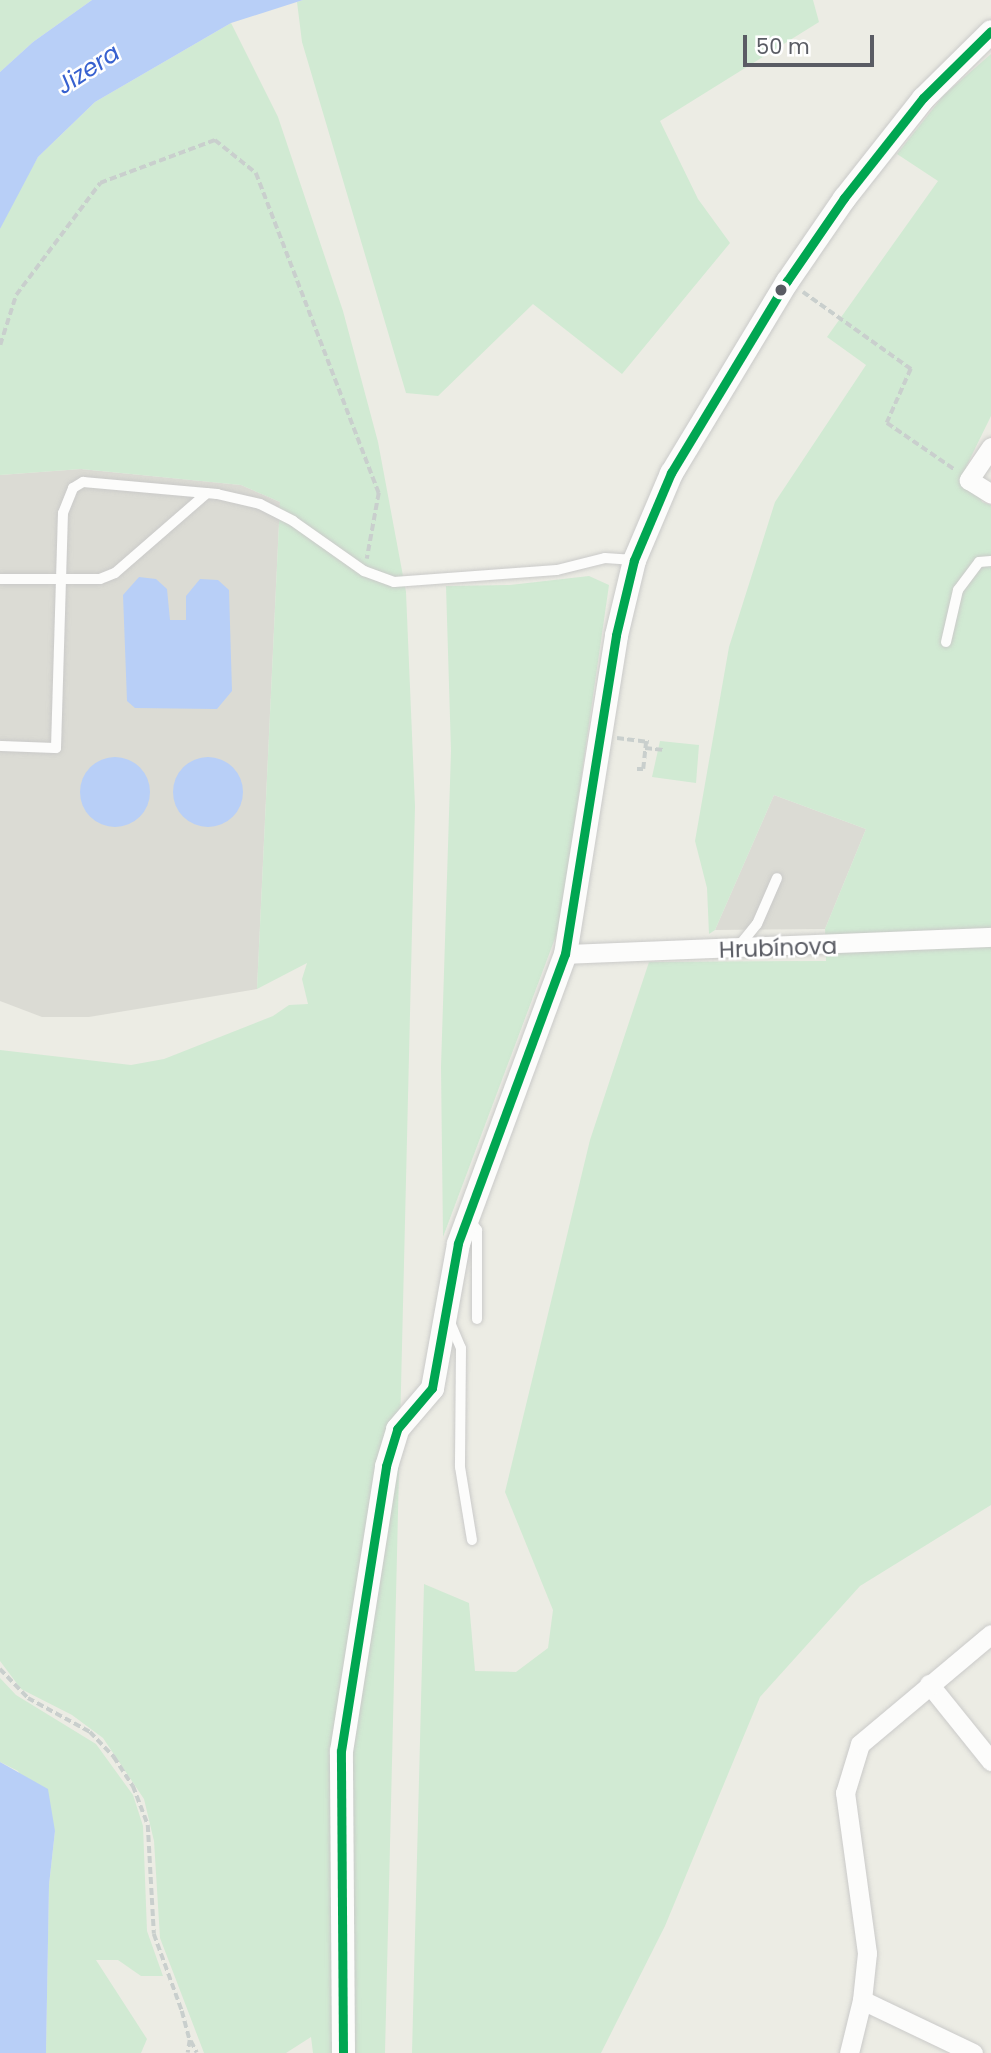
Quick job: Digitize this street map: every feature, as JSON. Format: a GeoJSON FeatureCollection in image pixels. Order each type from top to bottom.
{"type":"FeatureCollection","features":[{"type":"Feature","properties":{"kind":"street"},"geometry":{"type":"LineString","coordinates":[[343,2053],[341,1751],[349,1683],[389,1455],[397,1429],[432,1388],[445,1310],[467,1216],[565,954],[616,635],[634,560],[671,473],[787,281],[844,198],[923,98],[991,31]]}},
{"type":"Feature","properties":{"kind":"street"},"geometry":{"type":"LineString","coordinates":[[991,447],[969,480],[991,494]]}},
{"type":"Feature","properties":{"kind":"street","name":"Hrubínova"},"geometry":{"type":"LineString","coordinates":[[565,954],[991,937]]}},
{"type":"Feature","properties":{"kind":"street"},"geometry":{"type":"LineString","coordinates":[[849,2053],[862,2000],[865,1933],[845,1793],[860,1744],[991,1633]]}},
{"type":"Feature","properties":{"kind":"street"},"geometry":{"type":"LineString","coordinates":[[929,1684],[991,1761]]}},
{"type":"Feature","properties":{"kind":"street"},"geometry":{"type":"LineString","coordinates":[[862,2000],[973,2053]]}},
{"type":"Feature","properties":{"kind":"lane"},"geometry":{"type":"LineString","coordinates":[[0,746],[57,748],[58,577],[63,513],[73,488],[83,482],[207,493],[271,510],[364,571],[394,582],[416,584],[557,570],[605,558],[634,560]]}},
{"type":"Feature","properties":{"kind":"lane"},"geometry":{"type":"LineString","coordinates":[[0,579],[100,579],[115,573],[207,493]]}},
{"type":"Feature","properties":{"kind":"lane"},"geometry":{"type":"LineString","coordinates":[[946,642],[958,590],[979,562],[991,561]]}},
{"type":"Feature","properties":{"kind":"lane"},"geometry":{"type":"LineString","coordinates":[[736,949],[757,924],[777,878]]}},
{"type":"Feature","properties":{"kind":"lane"},"geometry":{"type":"LineString","coordinates":[[467,1216],[477,1230],[477,1319]]}},
{"type":"Feature","properties":{"kind":"lane"},"geometry":{"type":"LineString","coordinates":[[445,1310],[461,1348],[460,1467],[471,1541]]}},
{"type":"Feature","properties":{"kind":"path"},"geometry":{"type":"LineString","coordinates":[[0,345],[16,295],[100,183],[215,140],[256,173],[380,494],[364,571]]}},
{"type":"Feature","properties":{"kind":"path"},"geometry":{"type":"LineString","coordinates":[[787,281],[911,369],[887,423],[969,480]]}},
{"type":"Feature","properties":{"kind":"path"},"geometry":{"type":"LineString","coordinates":[[601,736],[648,742],[643,769],[637,769]]}},
{"type":"Feature","properties":{"kind":"path"},"geometry":{"type":"LineString","coordinates":[[645,748],[663,750]]}},
{"type":"Feature","properties":{"kind":"path"},"geometry":{"type":"LineString","coordinates":[[0,1669],[28,1698],[90,1732],[133,1786],[148,1825],[154,1934],[197,2053]]}},
{"type":"Feature","properties":{"kind":"path"},"geometry":{"type":"LineString","coordinates":[[188,2053],[190,2039]]}},
{"type":"Feature","properties":{"kind":"shaded area"},"geometry":{"type":"Polygon","coordinates":[[[81,469],[241,485],[280,502],[257,989],[89,1017],[42,1017],[0,1001],[0,475],[81,469]]]}},
{"type":"Feature","properties":{"kind":"shaded area"},"geometry":{"type":"Polygon","coordinates":[[[774,795],[866,829],[825,929],[715,930],[774,795]]]}},
{"type":"Feature","properties":{"kind":"green space"},"geometry":{"type":"Polygon","coordinates":[[[0,0],[92,0],[33,42],[0,72],[0,0]]]}},
{"type":"Feature","properties":{"kind":"green space"},"geometry":{"type":"Polygon","coordinates":[[[813,0],[819,22],[660,121],[698,199],[730,243],[622,374],[533,304],[438,396],[406,393],[302,42],[297,2],[813,0]]]}},
{"type":"Feature","properties":{"kind":"green space"},"geometry":{"type":"Polygon","coordinates":[[[231,23],[278,117],[343,311],[378,442],[406,592],[415,806],[385,2053],[313,2053],[311,2037],[286,2053],[204,2053],[160,1938],[154,1841],[144,1799],[103,1738],[72,1715],[21,1689],[0,1661],[0,1050],[131,1065],[164,1059],[273,1016],[289,1005],[308,1004],[302,979],[307,963],[257,989],[280,502],[241,485],[81,469],[0,475],[0,229],[13,199],[38,157],[95,102],[231,23]]]}},
{"type":"Feature","properties":{"kind":"green space"},"geometry":{"type":"Polygon","coordinates":[[[991,54],[991,416],[966,467],[982,502],[991,505],[991,1505],[860,1586],[760,1697],[665,1926],[601,2053],[412,2053],[424,1584],[469,1603],[475,1671],[516,1672],[548,1648],[553,1610],[505,1492],[590,1140],[649,962],[826,961],[825,929],[866,829],[774,795],[715,930],[709,934],[707,888],[695,841],[729,647],[775,502],[866,365],[827,337],[938,181],[897,154],[944,95],[991,54]]]}},
{"type":"Feature","properties":{"kind":"green space"},"geometry":{"type":"Polygon","coordinates":[[[589,576],[609,585],[560,925],[443,1237],[441,1067],[451,751],[446,586],[510,585],[589,576]]]}},
{"type":"Feature","properties":{"kind":"green space"},"geometry":{"type":"Polygon","coordinates":[[[660,741],[699,745],[696,783],[652,777],[660,741]]]}},
{"type":"Feature","properties":{"kind":"green space"},"geometry":{"type":"Polygon","coordinates":[[[0,1678],[16,1695],[96,1744],[133,1795],[143,1826],[147,1931],[163,1976],[141,1976],[118,1960],[96,1960],[147,2039],[141,2053],[46,2053],[49,1885],[55,1831],[18,1771],[0,1762],[0,1678]]]}},
{"type":"Feature","properties":{"kind":"water","name":"Jizera"},"geometry":{"type":"Polygon","coordinates":[[[92,0],[303,0],[231,23],[95,102],[38,157],[0,229],[0,72],[33,42],[92,0]]]}},
{"type":"Feature","properties":{"kind":"water"},"geometry":{"type":"Polygon","coordinates":[[[139,577],[156,579],[167,589],[170,620],[186,620],[186,596],[200,579],[218,580],[229,590],[232,691],[217,709],[135,708],[127,701],[123,595],[139,577]]]}},
{"type":"Feature","properties":{"kind":"water"},"geometry":{"type":"Polygon","coordinates":[[[122,757],[135,763],[144,772],[148,778],[148,806],[140,817],[129,825],[108,827],[90,817],[82,806],[80,785],[90,767],[101,759],[122,757]]]}},
{"type":"Feature","properties":{"kind":"water"},"geometry":{"type":"Polygon","coordinates":[[[215,757],[228,763],[237,772],[241,778],[241,806],[233,817],[222,825],[201,827],[183,817],[175,806],[173,785],[183,767],[194,759],[215,757]]]}},
{"type":"Feature","properties":{"kind":"water"},"geometry":{"type":"Polygon","coordinates":[[[0,1762],[48,1789],[55,1831],[49,1885],[46,2053],[0,2053],[0,1762]]]}},
{"type":"Feature","properties":{"kind":"transit line"},"geometry":{"type":"LineString","coordinates":[[343,2053],[341,1751],[386,1466],[397,1429],[432,1388],[458,1243],[565,954],[616,635],[634,560],[671,473],[787,281],[844,198],[923,98],[991,31]]}}]}
